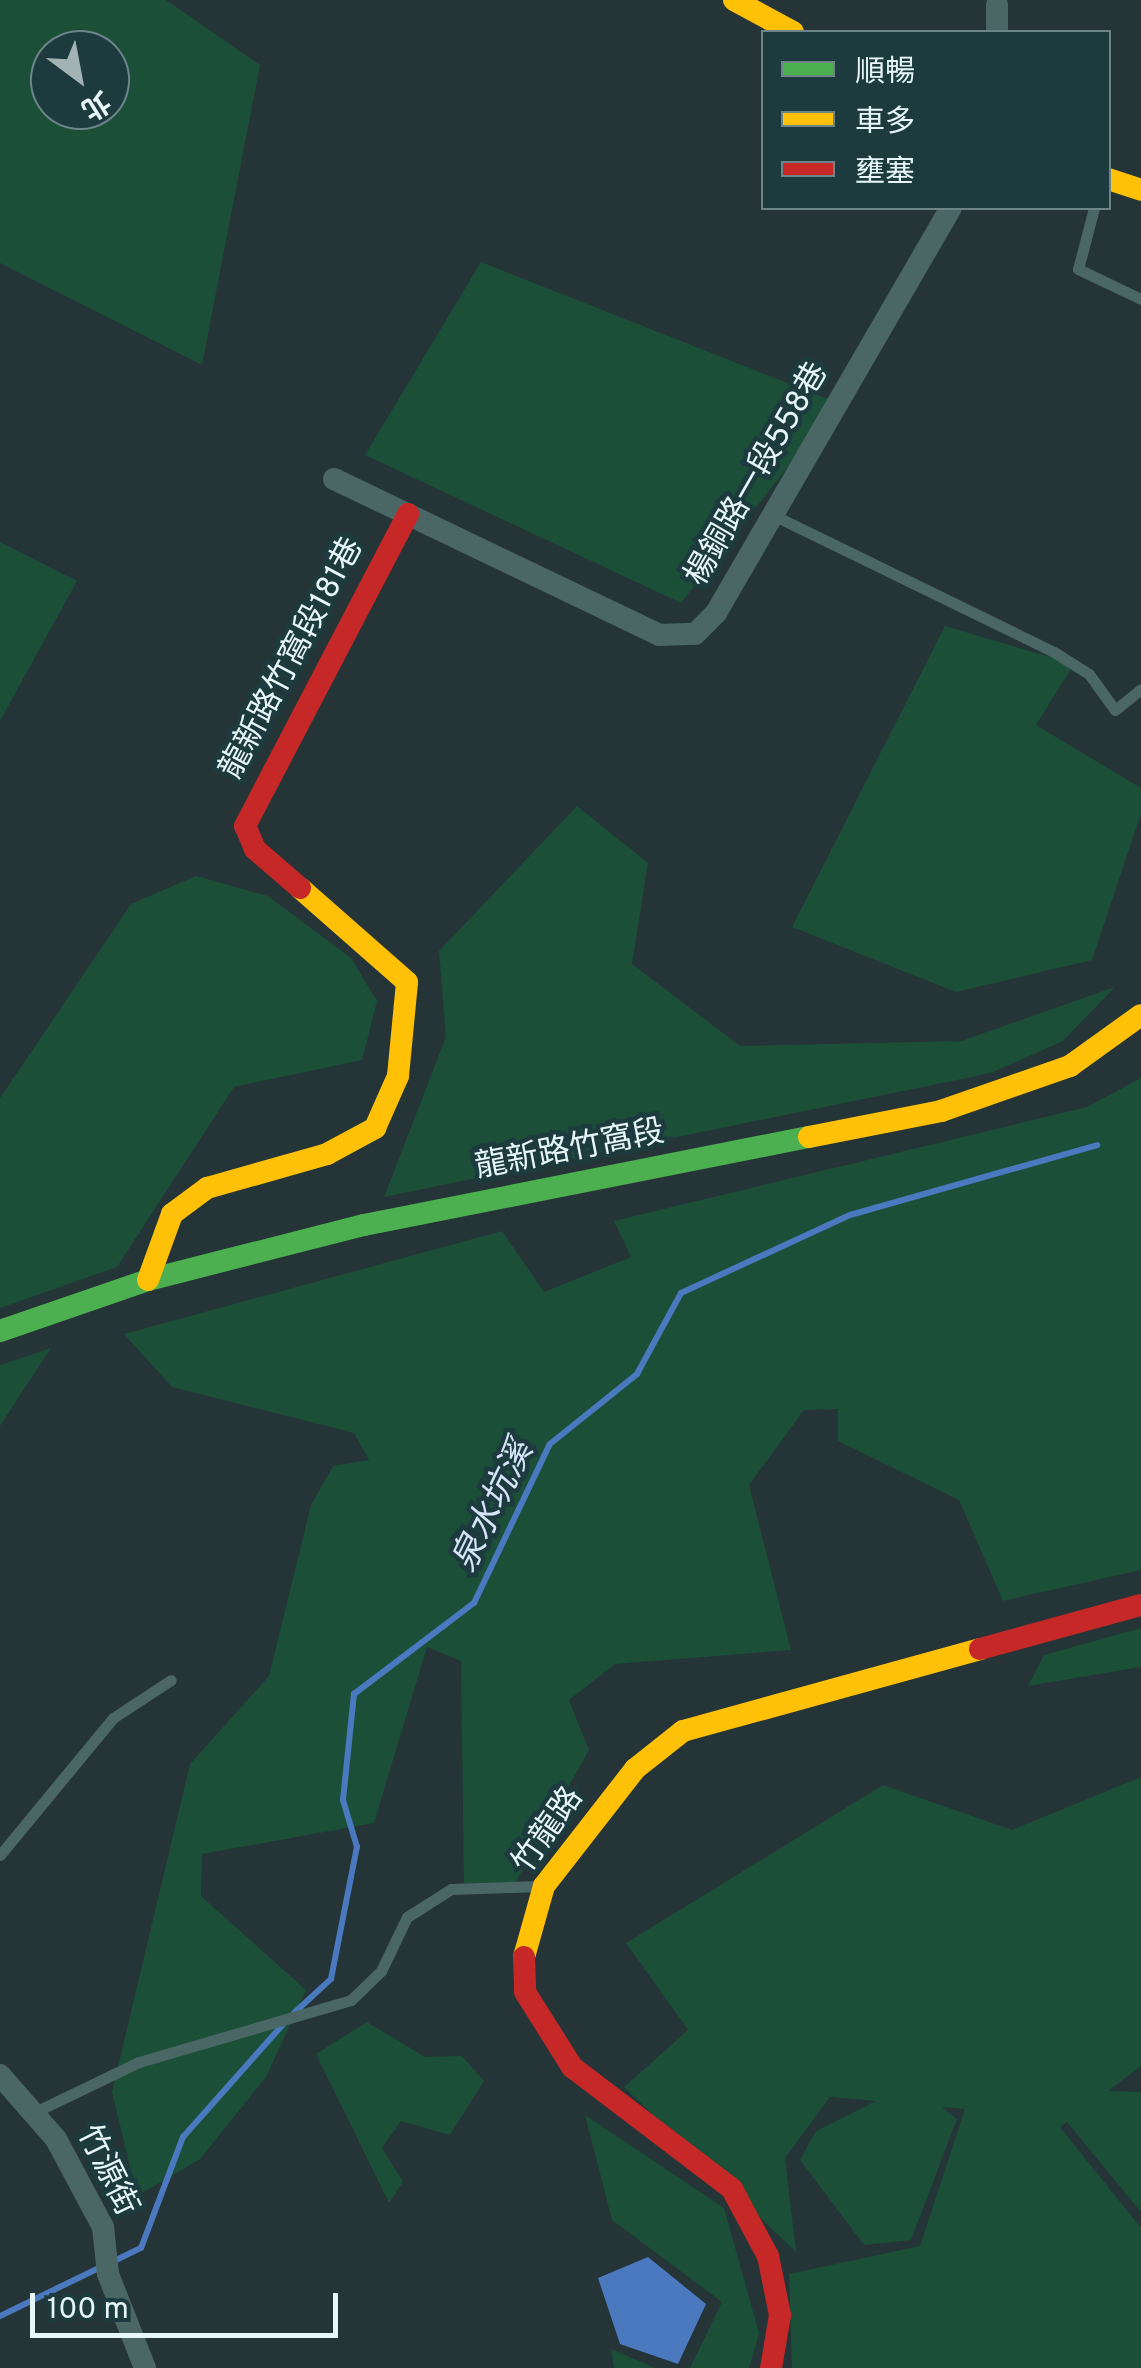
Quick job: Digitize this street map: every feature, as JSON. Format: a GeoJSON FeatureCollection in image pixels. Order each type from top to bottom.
{"type":"FeatureCollection","features":[{"type":"Feature","properties":{"kind":"street"},"geometry":{"type":"LineString","coordinates":[[734,0],[789,30]]}},
{"type":"Feature","properties":{"kind":"street"},"geometry":{"type":"LineString","coordinates":[[993,2],[997,30]]}},
{"type":"Feature","properties":{"kind":"street"},"geometry":{"type":"LineString","coordinates":[[1111,180],[1141,190]]}},
{"type":"Feature","properties":{"kind":"street","name":"楊銅路一段558巷"},"geometry":{"type":"LineString","coordinates":[[334,478],[680,638],[716,613],[950,210]]}},
{"type":"Feature","properties":{"kind":"street","name":"龍新路竹窩段181巷"},"geometry":{"type":"LineString","coordinates":[[148,1280],[172,1214],[208,1188],[326,1154],[375,1128],[398,1076],[407,982],[255,850],[245,826],[408,514]]}},
{"type":"Feature","properties":{"kind":"street","name":"龍新路竹窩段"},"geometry":{"type":"LineString","coordinates":[[0,1331],[148,1280],[364,1225],[941,1111],[1070,1066],[1141,1015]]}},
{"type":"Feature","properties":{"kind":"street","name":"竹龍路"},"geometry":{"type":"LineString","coordinates":[[770,2368],[780,2315],[768,2256],[732,2189],[572,2066],[526,1992],[523,1944],[544,1886],[635,1769],[683,1730],[1141,1605]]}},
{"type":"Feature","properties":{"kind":"street","name":"竹源街"},"geometry":{"type":"LineString","coordinates":[[0,2075],[37,2110],[103,2227],[108,2274],[145,2368]]}},
{"type":"Feature","properties":{"kind":"lane"},"geometry":{"type":"LineString","coordinates":[[1093,210],[1078,270],[1141,299]]}},
{"type":"Feature","properties":{"kind":"lane"},"geometry":{"type":"LineString","coordinates":[[771,514],[1054,652],[1089,674],[1115,710],[1141,689]]}},
{"type":"Feature","properties":{"kind":"lane"},"geometry":{"type":"LineString","coordinates":[[0,1855],[113,1718],[172,1680]]}},
{"type":"Feature","properties":{"kind":"lane"},"geometry":{"type":"LineString","coordinates":[[37,2110],[139,2062],[265,2025],[307,2018],[366,1990],[407,1917],[433,1897],[473,1885],[544,1886]]}},
{"type":"Feature","properties":{"kind":"green space"},"geometry":{"type":"Polygon","coordinates":[[[0,0],[166,0],[260,65],[202,365],[0,263],[0,0]]]}},
{"type":"Feature","properties":{"kind":"green space"},"geometry":{"type":"Polygon","coordinates":[[[481,262],[838,403],[681,603],[365,455],[481,262]]]}},
{"type":"Feature","properties":{"kind":"green space"},"geometry":{"type":"Polygon","coordinates":[[[0,542],[77,581],[0,721],[0,542]]]}},
{"type":"Feature","properties":{"kind":"green space"},"geometry":{"type":"Polygon","coordinates":[[[945,626],[1074,664],[1036,725],[1141,788],[1141,814],[1092,960],[956,992],[792,927],[945,626]]]}},
{"type":"Feature","properties":{"kind":"green space"},"geometry":{"type":"Polygon","coordinates":[[[577,806],[648,863],[632,964],[740,1046],[961,1041],[1115,987],[1063,1041],[991,1073],[384,1197],[446,1037],[439,951],[577,806]]]}},
{"type":"Feature","properties":{"kind":"green space"},"geometry":{"type":"Polygon","coordinates":[[[196,876],[268,896],[351,958],[377,1001],[362,1060],[234,1087],[117,1267],[0,1308],[0,1098],[131,904],[196,876]]]}},
{"type":"Feature","properties":{"kind":"green space"},"geometry":{"type":"Polygon","coordinates":[[[1141,1078],[1141,1570],[1003,1601],[959,1500],[838,1441],[838,1409],[804,1410],[749,1485],[791,1650],[615,1664],[569,1700],[589,1750],[513,1887],[464,1889],[461,1661],[427,1647],[374,1823],[202,1854],[201,1896],[306,1990],[266,2077],[200,2159],[137,2196],[112,2092],[190,1764],[269,1676],[311,1505],[333,1466],[369,1460],[354,1433],[172,1387],[124,1334],[502,1231],[544,1292],[631,1257],[614,1221],[1087,1107],[1141,1078]]]}},
{"type":"Feature","properties":{"kind":"green space"},"geometry":{"type":"Polygon","coordinates":[[[51,1348],[0,1426],[0,1365],[51,1348]]]}},
{"type":"Feature","properties":{"kind":"green space"},"geometry":{"type":"Polygon","coordinates":[[[1141,1628],[1141,1667],[1028,1686],[1044,1655],[1141,1628]]]}},
{"type":"Feature","properties":{"kind":"green space"},"geometry":{"type":"Polygon","coordinates":[[[1141,1777],[1141,2066],[1108,2091],[1141,2092],[1141,2212],[1067,2122],[1060,2127],[1141,2228],[1141,2368],[792,2368],[789,2274],[920,2246],[965,2109],[942,2107],[957,2119],[911,2240],[864,2245],[800,2160],[816,2131],[876,2101],[830,2097],[785,2158],[796,2252],[624,2087],[688,2030],[626,1943],[883,1785],[1012,1830],[1141,1777]]]}},
{"type":"Feature","properties":{"kind":"green space"},"geometry":{"type":"Polygon","coordinates":[[[367,2022],[425,2057],[462,2056],[484,2081],[450,2135],[401,2121],[382,2148],[403,2182],[389,2203],[316,2054],[367,2022]]]}},
{"type":"Feature","properties":{"kind":"green space"},"geometry":{"type":"Polygon","coordinates":[[[585,2115],[724,2208],[759,2333],[749,2368],[690,2368],[722,2302],[612,2220],[585,2115]]]}},
{"type":"Feature","properties":{"kind":"green space"},"geometry":{"type":"Polygon","coordinates":[[[611,2349],[655,2368],[614,2368],[611,2349]]]}},
{"type":"Feature","properties":{"kind":"water"},"geometry":{"type":"Polygon","coordinates":[[[648,2257],[706,2304],[678,2364],[620,2344],[598,2278],[648,2257]]]}},
{"type":"Feature","properties":{"kind":"waterway","name":"泉水坑溪"},"geometry":{"type":"LineString","coordinates":[[294,2013],[331,1979],[357,1847],[343,1800],[354,1694],[474,1603],[550,1444],[637,1374],[681,1293],[850,1215],[1097,1145]]}},
{"type":"Feature","properties":{"kind":"waterway","name":"泉水坑溪"},"geometry":{"type":"LineString","coordinates":[[114,2261],[141,2248],[183,2137],[285,2022]]}},
{"type":"Feature","properties":{"kind":"waterway","name":"泉水坑溪"},"geometry":{"type":"LineString","coordinates":[[0,2316],[103,2266]]}},
{"type":"Feature","properties":{"kind":"traffic: fast"},"geometry":{"type":"LineString","coordinates":[[0,1331],[148,1280],[364,1225],[809,1137]]}},
{"type":"Feature","properties":{"kind":"traffic: slow"},"geometry":{"type":"LineString","coordinates":[[734,0],[789,30]]}},
{"type":"Feature","properties":{"kind":"traffic: slow"},"geometry":{"type":"LineString","coordinates":[[1111,180],[1141,190]]}},
{"type":"Feature","properties":{"kind":"traffic: slow"},"geometry":{"type":"LineString","coordinates":[[148,1280],[172,1214],[207,1188],[327,1154],[375,1128],[398,1076],[407,982],[300,888]]}},
{"type":"Feature","properties":{"kind":"traffic: slow"},"geometry":{"type":"LineString","coordinates":[[809,1137],[941,1111],[1070,1066],[1141,1015]]}},
{"type":"Feature","properties":{"kind":"traffic: slow"},"geometry":{"type":"LineString","coordinates":[[524,1957],[544,1886],[635,1769],[683,1731],[980,1649]]}},
{"type":"Feature","properties":{"kind":"traffic: jam"},"geometry":{"type":"LineString","coordinates":[[300,888],[255,849],[245,826],[408,514]]}},
{"type":"Feature","properties":{"kind":"traffic: jam"},"geometry":{"type":"LineString","coordinates":[[980,1649],[1141,1605]]}},
{"type":"Feature","properties":{"kind":"traffic: jam"},"geometry":{"type":"LineString","coordinates":[[524,1957],[525,1992],[572,2067],[732,2189],[768,2256],[780,2315],[771,2368]]}}]}
